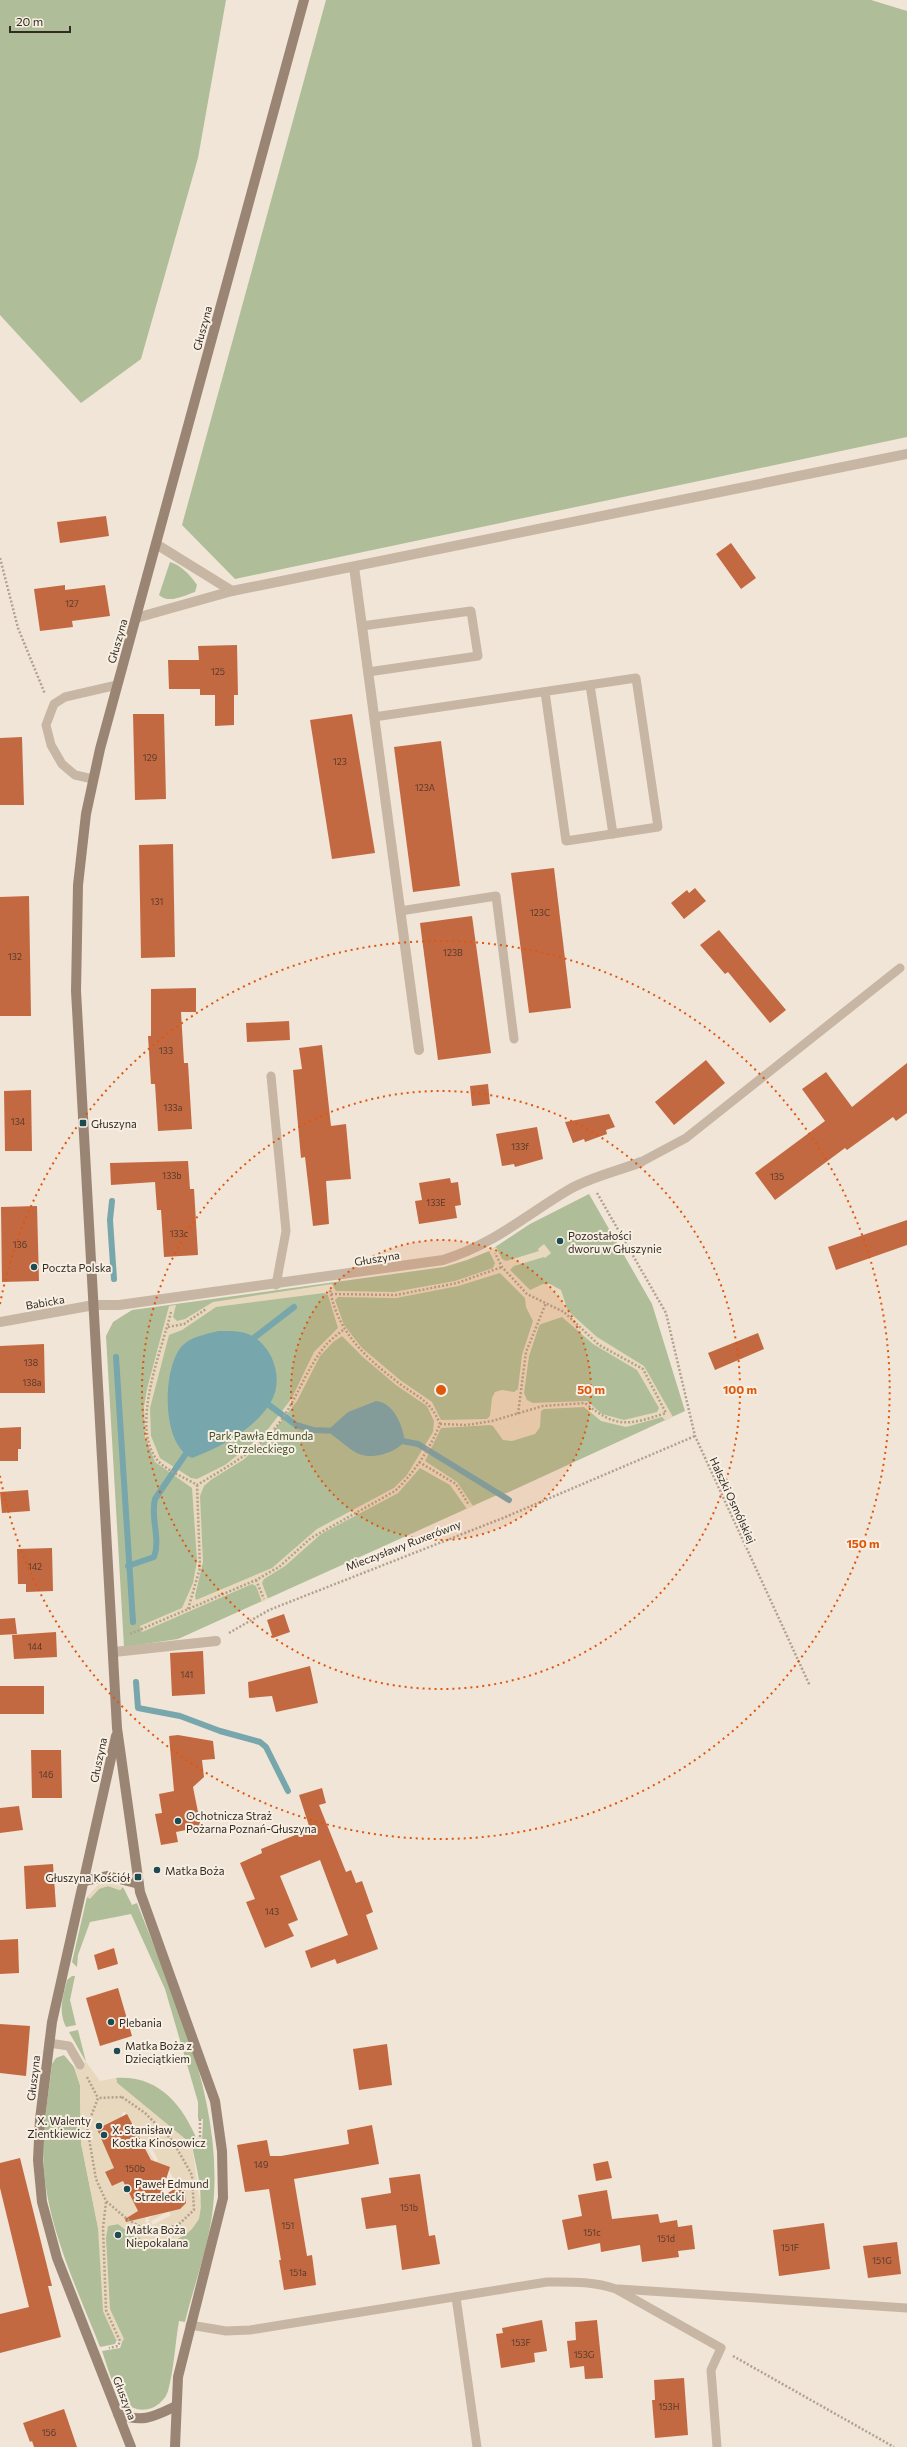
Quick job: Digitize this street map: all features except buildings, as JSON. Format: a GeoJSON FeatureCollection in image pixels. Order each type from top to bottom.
{"type":"FeatureCollection","features":[{"type":"Feature","properties":{"kind":"street","name":"Głuszyna"},"geometry":{"type":"LineString","coordinates":[[175,2447],[178,2377],[223,2198],[220,2126],[215,2101],[139,1884],[117,1728],[114,1652],[76,991],[78,884],[86,814],[93,779],[304,0]]}},
{"type":"Feature","properties":{"kind":"street"},"geometry":{"type":"LineString","coordinates":[[136,618],[232,591],[907,454]]}},
{"type":"Feature","properties":{"kind":"street"},"geometry":{"type":"LineString","coordinates":[[156,544],[232,591]]}},
{"type":"Feature","properties":{"kind":"street"},"geometry":{"type":"LineString","coordinates":[[354,567],[419,1050]]}},
{"type":"Feature","properties":{"kind":"street","name":"Głuszyna"},"geometry":{"type":"LineString","coordinates":[[94,1305],[119,1305],[276,1285],[443,1260],[467,1253],[490,1242],[571,1188],[641,1162]]}},
{"type":"Feature","properties":{"kind":"street","name":"Babicka"},"geometry":{"type":"LineString","coordinates":[[0,1322],[94,1305]]}},
{"type":"Feature","properties":{"kind":"street"},"geometry":{"type":"LineString","coordinates":[[114,1652],[216,1641]]}},
{"type":"Feature","properties":{"kind":"street","name":"Głuszyna"},"geometry":{"type":"LineString","coordinates":[[117,1728],[52,2022],[38,2139],[42,2202],[58,2258],[131,2447]]}},
{"type":"Feature","properties":{"kind":"street"},"geometry":{"type":"LineString","coordinates":[[84,1881],[108,1876],[139,1884]]}},
{"type":"Feature","properties":{"kind":"street"},"geometry":{"type":"LineString","coordinates":[[118,2414],[140,2420],[155,2416],[176,2406]]}},
{"type":"Feature","properties":{"kind":"lane"},"geometry":{"type":"LineString","coordinates":[[362,626],[472,611],[478,656],[368,672]]}},
{"type":"Feature","properties":{"kind":"lane"},"geometry":{"type":"LineString","coordinates":[[374,717],[636,678],[658,828],[566,841],[545,692]]}},
{"type":"Feature","properties":{"kind":"lane"},"geometry":{"type":"LineString","coordinates":[[93,779],[75,775],[62,764],[51,745],[46,725],[54,704],[65,697],[118,685]]}},
{"type":"Feature","properties":{"kind":"lane"},"geometry":{"type":"LineString","coordinates":[[590,685],[613,834]]}},
{"type":"Feature","properties":{"kind":"lane"},"geometry":{"type":"LineString","coordinates":[[400,911],[496,896],[514,1039]]}},
{"type":"Feature","properties":{"kind":"lane"},"geometry":{"type":"LineString","coordinates":[[641,1162],[686,1138],[900,968]]}},
{"type":"Feature","properties":{"kind":"lane"},"geometry":{"type":"LineString","coordinates":[[271,1076],[286,1231],[276,1285]]}},
{"type":"Feature","properties":{"kind":"lane"},"geometry":{"type":"LineString","coordinates":[[49,2043],[69,2046],[80,2065]]}},
{"type":"Feature","properties":{"kind":"lane"},"geometry":{"type":"LineString","coordinates":[[190,2325],[226,2331],[250,2330],[547,2282],[594,2283],[616,2289],[907,2308]]}},
{"type":"Feature","properties":{"kind":"lane"},"geometry":{"type":"LineString","coordinates":[[616,2289],[721,2348],[710,2370],[717,2447]]}},
{"type":"Feature","properties":{"kind":"lane"},"geometry":{"type":"LineString","coordinates":[[456,2297],[478,2447]]}},
{"type":"Feature","properties":{"kind":"path"},"geometry":{"type":"LineString","coordinates":[[0,558],[18,628],[52,710]]}},
{"type":"Feature","properties":{"kind":"path","name":"Halszki Osmólskiej"},"geometry":{"type":"LineString","coordinates":[[590,1181],[666,1312],[696,1436],[810,1686]]}},
{"type":"Feature","properties":{"kind":"path"},"geometry":{"type":"LineString","coordinates":[[440,1424],[467,1425],[518,1414],[543,1406],[585,1403],[603,1418],[630,1424],[666,1412],[643,1369],[600,1345],[564,1312],[527,1294],[502,1267],[490,1242]]}},
{"type":"Feature","properties":{"kind":"path"},"geometry":{"type":"LineString","coordinates":[[331,1294],[396,1295],[457,1283],[502,1267]]}},
{"type":"Feature","properties":{"kind":"path"},"geometry":{"type":"LineString","coordinates":[[328,1278],[334,1310],[343,1330],[364,1354],[400,1384],[426,1400],[434,1411],[440,1424]]}},
{"type":"Feature","properties":{"kind":"path"},"geometry":{"type":"LineString","coordinates":[[175,1298],[148,1396],[147,1416],[149,1438],[153,1454],[160,1462],[197,1485]]}},
{"type":"Feature","properties":{"kind":"path"},"geometry":{"type":"LineString","coordinates":[[518,1414],[526,1352],[546,1303]]}},
{"type":"Feature","properties":{"kind":"path"},"geometry":{"type":"LineString","coordinates":[[197,1485],[246,1454],[270,1434],[287,1410],[308,1370],[325,1345],[343,1330]]}},
{"type":"Feature","properties":{"kind":"path"},"geometry":{"type":"LineString","coordinates":[[113,1642],[256,1580],[279,1567],[311,1538],[395,1491],[406,1480],[432,1440],[440,1424]]}},
{"type":"Feature","properties":{"kind":"path","name":"Mieczysławy Ruxerówny"},"geometry":{"type":"LineString","coordinates":[[216,1641],[269,1610],[503,1518],[696,1436]]}},
{"type":"Feature","properties":{"kind":"path"},"geometry":{"type":"LineString","coordinates":[[418,1462],[456,1484],[469,1505]]}},
{"type":"Feature","properties":{"kind":"path"},"geometry":{"type":"LineString","coordinates":[[188,1609],[200,1568],[197,1485]]}},
{"type":"Feature","properties":{"kind":"path"},"geometry":{"type":"LineString","coordinates":[[256,1580],[264,1599]]}},
{"type":"Feature","properties":{"kind":"path"},"geometry":{"type":"LineString","coordinates":[[80,2065],[98,2098],[88,2127],[96,2179],[106,2201],[127,2219],[150,2232],[178,2225],[194,2210],[192,2175],[172,2140],[145,2113],[122,2097],[98,2098]]}},
{"type":"Feature","properties":{"kind":"path"},"geometry":{"type":"LineString","coordinates":[[200,2119],[200,2137]]}},
{"type":"Feature","properties":{"kind":"path"},"geometry":{"type":"LineString","coordinates":[[106,2201],[103,2228],[106,2310],[120,2341],[118,2346],[108,2348]]}},
{"type":"Feature","properties":{"kind":"path"},"geometry":{"type":"LineString","coordinates":[[721,2348],[894,2447]]}},
{"type":"Feature","properties":{"kind":"green space"},"geometry":{"type":"Polygon","coordinates":[[[0,0],[226,0],[198,158],[141,359],[81,403],[0,315],[0,0]]]}},
{"type":"Feature","properties":{"kind":"green space"},"geometry":{"type":"Polygon","coordinates":[[[326,0],[871,0],[907,11],[907,437],[235,579],[182,525],[326,0]]]}},
{"type":"Feature","properties":{"kind":"green space"},"geometry":{"type":"Polygon","coordinates":[[[170,562],[182,568],[192,578],[197,585],[195,592],[172,599],[163,598],[159,595],[170,562]]]}},
{"type":"Feature","properties":{"kind":"green space","name":"Park Pawła Edmunda Strzeleckiego"},"geometry":{"type":"Polygon","coordinates":[[[589,1194],[652,1304],[685,1411],[507,1493],[497,1495],[178,1639],[124,1647],[106,1336],[113,1322],[132,1310],[444,1267],[489,1251],[530,1224],[589,1194]]]}},
{"type":"Feature","properties":{"kind":"green space"},"geometry":{"type":"Polygon","coordinates":[[[108,1886],[120,1890],[123,1887],[132,1905],[137,1903],[165,1973],[179,2009],[202,2082],[210,2120],[214,2157],[213,2211],[207,2243],[185,2322],[179,2321],[172,2374],[168,2391],[164,2399],[157,2405],[152,2408],[141,2410],[131,2407],[124,2401],[118,2392],[102,2351],[120,2348],[122,2342],[117,2340],[115,2344],[100,2347],[74,2283],[51,2215],[43,2157],[44,2131],[52,2064],[56,2058],[64,2055],[74,2067],[80,2085],[81,2143],[98,2227],[118,2224],[130,2233],[173,2241],[186,2233],[194,2224],[199,2213],[200,2187],[192,2146],[202,2142],[203,2119],[198,2119],[198,2102],[165,1989],[131,1914],[90,1922],[78,1955],[77,1967],[72,1962],[87,1897],[90,1898],[99,1888],[108,1886]]]}},
{"type":"Feature","properties":{"kind":"green space"},"geometry":{"type":"Polygon","coordinates":[[[72,1976],[75,1976],[70,2000],[76,2025],[66,2027],[62,2015],[62,2004],[67,1980],[72,1976]]]}},
{"type":"Feature","properties":{"kind":"green space"},"geometry":{"type":"Polygon","coordinates":[[[78,2030],[86,2062],[69,2032],[78,2030]]]}},
{"type":"Feature","properties":{"kind":"green space"},"geometry":{"type":"Polygon","coordinates":[[[116,2078],[131,2078],[144,2081],[167,2094],[184,2115],[197,2140],[190,2143],[117,2083],[116,2078]]]}},
{"type":"Feature","properties":{"kind":"shaded area"},"geometry":{"type":"Polygon","coordinates":[[[544,1244],[551,1253],[545,1258],[544,1257],[514,1266],[510,1270],[530,1290],[543,1284],[550,1284],[561,1290],[568,1311],[597,1337],[644,1366],[673,1417],[666,1421],[662,1417],[626,1427],[601,1421],[584,1407],[544,1409],[541,1411],[540,1427],[535,1434],[512,1441],[503,1440],[493,1426],[490,1425],[441,1428],[425,1461],[457,1482],[473,1506],[467,1509],[450,1485],[420,1468],[398,1493],[321,1534],[285,1566],[264,1579],[262,1583],[268,1599],[262,1602],[256,1586],[252,1584],[142,1632],[140,1626],[182,1608],[193,1583],[197,1561],[192,1488],[155,1462],[145,1437],[144,1407],[147,1389],[169,1306],[176,1305],[173,1317],[177,1321],[185,1319],[213,1302],[332,1284],[336,1291],[394,1292],[455,1281],[493,1268],[495,1263],[489,1251],[496,1247],[502,1259],[506,1261],[539,1251],[538,1249],[544,1244]],[[500,1273],[458,1286],[396,1298],[338,1297],[335,1300],[344,1325],[362,1348],[400,1380],[432,1402],[441,1420],[487,1419],[490,1416],[492,1398],[495,1392],[502,1390],[514,1392],[518,1389],[522,1355],[533,1321],[526,1307],[525,1298],[500,1273]],[[324,1293],[216,1307],[182,1330],[169,1335],[150,1408],[151,1436],[160,1458],[191,1478],[197,1479],[225,1465],[265,1433],[292,1398],[314,1352],[338,1328],[328,1295],[324,1293]],[[562,1317],[541,1324],[529,1356],[524,1393],[527,1400],[533,1403],[587,1401],[602,1414],[624,1420],[657,1412],[659,1408],[637,1370],[593,1344],[562,1317]],[[342,1336],[333,1342],[320,1356],[297,1401],[269,1437],[243,1460],[212,1479],[204,1486],[200,1496],[203,1562],[195,1596],[196,1600],[272,1568],[317,1529],[394,1488],[407,1475],[433,1432],[434,1421],[427,1406],[396,1385],[363,1357],[342,1336]]]}},
{"type":"Feature","properties":{"kind":"shaded area"},"geometry":{"type":"Polygon","coordinates":[[[107,1882],[123,1887],[120,1890],[108,1886],[99,1889],[90,1899],[87,1897],[98,1885],[107,1882]]]}},
{"type":"Feature","properties":{"kind":"shaded area"},"geometry":{"type":"Polygon","coordinates":[[[86,2062],[100,2081],[116,2078],[117,2083],[190,2143],[197,2140],[197,2137],[202,2137],[202,2142],[192,2147],[201,2207],[199,2219],[192,2229],[184,2236],[158,2243],[143,2240],[118,2224],[108,2226],[106,2238],[110,2309],[124,2339],[122,2342],[116,2340],[103,2311],[98,2228],[81,2143],[80,2085],[74,2067],[86,2062]],[[123,2112],[121,2117],[101,2127],[96,2126],[95,2129],[102,2130],[116,2167],[105,2173],[112,2186],[123,2181],[130,2196],[132,2195],[146,2216],[145,2222],[148,2223],[149,2218],[169,2207],[174,2211],[176,2208],[182,2207],[185,2196],[174,2180],[176,2178],[173,2178],[169,2170],[156,2170],[141,2138],[138,2139],[132,2132],[135,2130],[134,2127],[124,2118],[126,2112],[123,2112]],[[148,2140],[144,2142],[155,2162],[158,2160],[148,2140]],[[169,2211],[151,2221],[153,2225],[171,2215],[169,2211]]]}},
{"type":"Feature","properties":{"kind":"water"},"geometry":{"type":"Polygon","coordinates":[[[218,1331],[237,1331],[246,1333],[262,1343],[268,1351],[275,1368],[277,1378],[274,1397],[262,1414],[245,1430],[213,1449],[192,1458],[182,1451],[175,1439],[170,1423],[168,1388],[171,1371],[175,1357],[185,1343],[199,1336],[218,1331]]]}},
{"type":"Feature","properties":{"kind":"water"},"geometry":{"type":"Polygon","coordinates":[[[376,1401],[388,1406],[396,1415],[402,1428],[405,1441],[396,1449],[384,1454],[375,1456],[361,1455],[350,1449],[332,1435],[329,1429],[348,1412],[376,1401]]]}},
{"type":"Feature","properties":{"kind":"waterway"},"geometry":{"type":"LineString","coordinates":[[112,1201],[110,1220],[114,1279]]}},
{"type":"Feature","properties":{"kind":"waterway"},"geometry":{"type":"LineString","coordinates":[[255,1337],[294,1307]]}},
{"type":"Feature","properties":{"kind":"waterway"},"geometry":{"type":"LineString","coordinates":[[116,1357],[133,1622]]}},
{"type":"Feature","properties":{"kind":"waterway"},"geometry":{"type":"LineString","coordinates":[[269,1405],[296,1425],[313,1430],[337,1431]]}},
{"type":"Feature","properties":{"kind":"waterway"},"geometry":{"type":"LineString","coordinates":[[397,1440],[418,1444],[509,1500]]}},
{"type":"Feature","properties":{"kind":"waterway"},"geometry":{"type":"LineString","coordinates":[[128,1566],[154,1557],[156,1550],[154,1514],[155,1499],[185,1455]]}},
{"type":"Feature","properties":{"kind":"waterway"},"geometry":{"type":"LineString","coordinates":[[136,1682],[138,1708],[180,1716],[220,1731],[260,1742],[266,1747],[288,1791]]}},
{"type":"Feature","properties":{"kind":"place","name":"Głuszyna"},"geometry":{"type":"Point","coordinates":[83,1123]}},
{"type":"Feature","properties":{"kind":"place","name":"Pozostałości dworu w Głuszynie"},"geometry":{"type":"Point","coordinates":[560,1241]}},
{"type":"Feature","properties":{"kind":"place","name":"Poczta Polska"},"geometry":{"type":"Point","coordinates":[34,1267]}},
{"type":"Feature","properties":{"kind":"place","name":"Ochotnicza Straż Pożarna Poznań-Głuszyna"},"geometry":{"type":"Point","coordinates":[178,1821]}},
{"type":"Feature","properties":{"kind":"place","name":"Matka Boża"},"geometry":{"type":"Point","coordinates":[157,1870]}},
{"type":"Feature","properties":{"kind":"place","name":"Głuszyna Kościół"},"geometry":{"type":"Point","coordinates":[138,1877]}},
{"type":"Feature","properties":{"kind":"place","name":"Plebania"},"geometry":{"type":"Point","coordinates":[111,2022]}},
{"type":"Feature","properties":{"kind":"place","name":"Matka Boża z Dzieciątkiem"},"geometry":{"type":"Point","coordinates":[117,2051]}},
{"type":"Feature","properties":{"kind":"place","name":"X. Walenty Zientkiewicz"},"geometry":{"type":"Point","coordinates":[99,2126]}},
{"type":"Feature","properties":{"kind":"place","name":"X. Stanisław Kostka Kinosowicz"},"geometry":{"type":"Point","coordinates":[104,2135]}},
{"type":"Feature","properties":{"kind":"place","name":"Paweł Edmund Strzelecki"},"geometry":{"type":"Point","coordinates":[127,2189]}},
{"type":"Feature","properties":{"kind":"place","name":"Matka Boża Niepokalana"},"geometry":{"type":"Point","coordinates":[118,2235]}}]}
